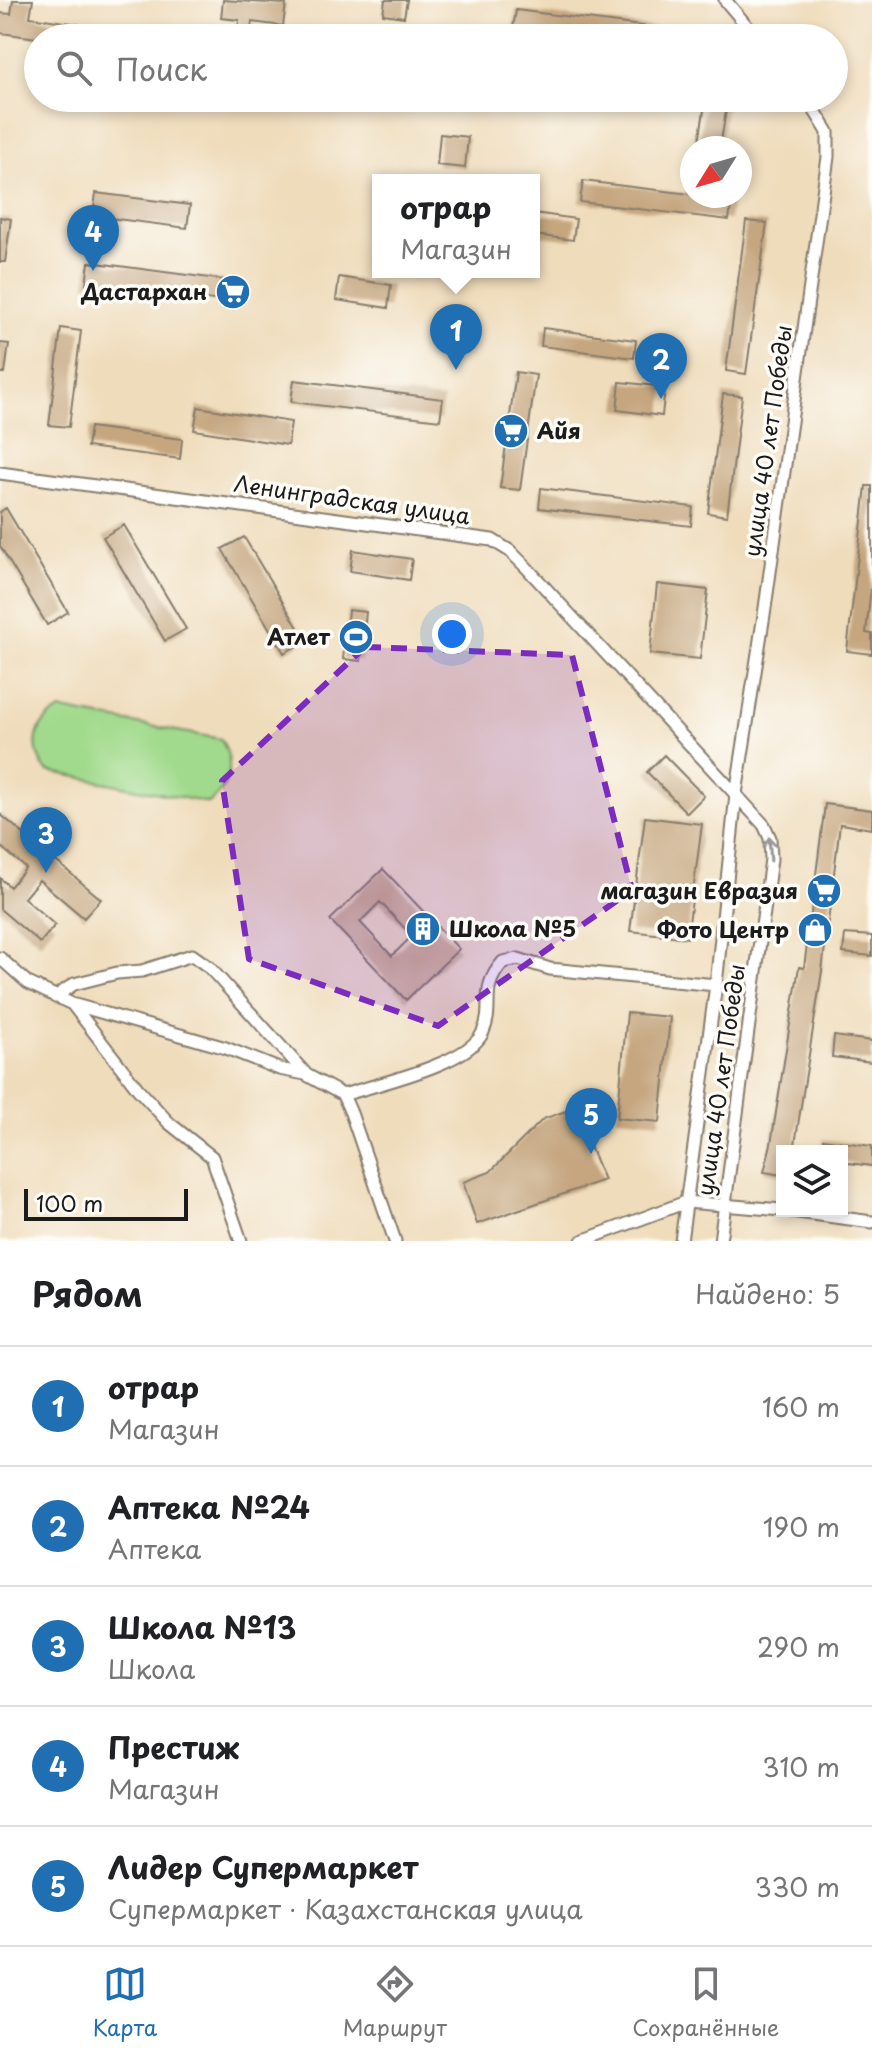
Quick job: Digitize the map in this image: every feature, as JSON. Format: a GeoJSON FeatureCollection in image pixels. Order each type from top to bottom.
{"type":"FeatureCollection","features":[{"type":"Feature","properties":{"kind":"street"},"geometry":{"type":"LineString","coordinates":[[725,0],[745,24]]}},
{"type":"Feature","properties":{"kind":"street","name":"улица 40 лет Победы"},"geometry":{"type":"LineString","coordinates":[[681,1241],[716,985],[736,794],[829,145],[823,120],[817,112]]}},
{"type":"Feature","properties":{"kind":"street","name":"Ленинградская улица"},"geometry":{"type":"LineString","coordinates":[[0,473],[492,540],[510,551],[526,567],[736,794]]}},
{"type":"Feature","properties":{"kind":"street","name":"улица 40 лет Победы"},"geometry":{"type":"LineString","coordinates":[[720,1241],[771,859],[770,838],[764,825],[736,794]]}},
{"type":"Feature","properties":{"kind":"street"},"geometry":{"type":"LineString","coordinates":[[55,997],[74,984],[117,973],[142,971],[192,955],[209,967],[305,1074]]}},
{"type":"Feature","properties":{"kind":"street"},"geometry":{"type":"LineString","coordinates":[[0,958],[28,983],[72,1004],[226,1048],[279,1069],[305,1074],[343,1095],[395,1241]]}},
{"type":"Feature","properties":{"kind":"street"},"geometry":{"type":"LineString","coordinates":[[343,1095],[450,1061],[475,1046],[485,1031],[487,989],[503,962],[518,959],[550,969],[716,985]]}},
{"type":"Feature","properties":{"kind":"street"},"geometry":{"type":"LineString","coordinates":[[72,1004],[138,1089],[169,1123],[212,1157],[241,1241]]}},
{"type":"Feature","properties":{"kind":"street"},"geometry":{"type":"LineString","coordinates":[[582,1241],[686,1202],[776,1209]]}},
{"type":"Feature","properties":{"kind":"street"},"geometry":{"type":"LineString","coordinates":[[835,1217],[872,1222]]}},
{"type":"Feature","properties":{"kind":"highlighted area"},"geometry":{"type":"Polygon","coordinates":[[[365,647],[572,655],[632,890],[438,1026],[249,959],[222,781],[365,647]]]}},
{"type":"Feature","properties":{"kind":"green space"},"geometry":{"type":"Polygon","coordinates":[[[61,710],[221,739],[229,765],[226,782],[209,803],[47,771],[38,753],[37,736],[45,721],[61,710]]]}},
{"type":"Feature","properties":{"kind":"building"},"geometry":{"type":"Polygon","coordinates":[[[13,0],[33,0],[30,17],[79,24],[24,24],[24,36],[0,33],[0,13],[11,14],[13,0]]]}},
{"type":"Feature","properties":{"kind":"building"},"geometry":{"type":"Polygon","coordinates":[[[223,0],[286,4],[283,24],[239,24],[239,20],[221,18],[223,0]]]}},
{"type":"Feature","properties":{"kind":"building"},"geometry":{"type":"Polygon","coordinates":[[[385,0],[407,0],[404,17],[383,14],[385,0]]]}},
{"type":"Feature","properties":{"kind":"building"},"geometry":{"type":"Polygon","coordinates":[[[516,10],[626,24],[514,24],[516,10]]]}},
{"type":"Feature","properties":{"kind":"building"},"geometry":{"type":"Polygon","coordinates":[[[704,112],[726,112],[722,136],[700,136],[704,112]]]}},
{"type":"Feature","properties":{"kind":"building"},"geometry":{"type":"Polygon","coordinates":[[[440,134],[468,137],[465,168],[437,165],[440,134]]]}},
{"type":"Feature","properties":{"kind":"building"},"geometry":{"type":"Polygon","coordinates":[[[583,181],[680,193],[680,208],[731,208],[729,220],[580,202],[583,181]]]}},
{"type":"Feature","properties":{"kind":"building"},"geometry":{"type":"Polygon","coordinates":[[[96,193],[190,205],[187,228],[93,216],[96,193]]]}},
{"type":"Feature","properties":{"kind":"building"},"geometry":{"type":"Polygon","coordinates":[[[540,214],[576,219],[573,240],[540,236],[540,214]]]}},
{"type":"Feature","properties":{"kind":"building"},"geometry":{"type":"Polygon","coordinates":[[[0,217],[11,219],[5,262],[0,262],[0,217]]]}},
{"type":"Feature","properties":{"kind":"building"},"geometry":{"type":"Polygon","coordinates":[[[746,221],[767,223],[746,374],[726,371],[746,221]]]}},
{"type":"Feature","properties":{"kind":"building"},"geometry":{"type":"Polygon","coordinates":[[[89,262],[240,282],[237,303],[86,284],[89,262]]]}},
{"type":"Feature","properties":{"kind":"building"},"geometry":{"type":"Polygon","coordinates":[[[339,277],[391,285],[388,308],[336,300],[339,277]]]}},
{"type":"Feature","properties":{"kind":"building"},"geometry":{"type":"Polygon","coordinates":[[[61,328],[81,331],[69,427],[49,425],[61,328]]]}},
{"type":"Feature","properties":{"kind":"building"},"geometry":{"type":"Polygon","coordinates":[[[543,328],[636,340],[634,358],[541,346],[543,328]]]}},
{"type":"Feature","properties":{"kind":"building"},"geometry":{"type":"Polygon","coordinates":[[[0,343],[9,344],[5,373],[0,373],[0,343]]]}},
{"type":"Feature","properties":{"kind":"building"},"geometry":{"type":"Polygon","coordinates":[[[516,372],[536,375],[520,490],[500,488],[516,372]]]}},
{"type":"Feature","properties":{"kind":"building"},"geometry":{"type":"Polygon","coordinates":[[[294,380],[443,399],[440,420],[291,402],[294,380]]]}},
{"type":"Feature","properties":{"kind":"building"},"geometry":{"type":"Polygon","coordinates":[[[620,382],[665,387],[662,416],[617,410],[620,382]]]}},
{"type":"Feature","properties":{"kind":"building"},"geometry":{"type":"Polygon","coordinates":[[[723,394],[742,396],[727,516],[708,513],[723,394]]]}},
{"type":"Feature","properties":{"kind":"building"},"geometry":{"type":"Polygon","coordinates":[[[198,407],[291,422],[288,445],[194,430],[198,407]]]}},
{"type":"Feature","properties":{"kind":"building"},"geometry":{"type":"Polygon","coordinates":[[[90,427],[182,439],[180,459],[87,447],[90,427]]]}},
{"type":"Feature","properties":{"kind":"building"},"geometry":{"type":"Polygon","coordinates":[[[866,486],[872,486],[872,578],[866,633],[872,634],[872,654],[847,651],[866,486]]]}},
{"type":"Feature","properties":{"kind":"building"},"geometry":{"type":"Polygon","coordinates":[[[541,488],[693,507],[691,526],[539,508],[541,488]]]}},
{"type":"Feature","properties":{"kind":"building"},"geometry":{"type":"Polygon","coordinates":[[[6,508],[68,612],[47,625],[0,546],[0,512],[6,508]]]}},
{"type":"Feature","properties":{"kind":"building"},"geometry":{"type":"Polygon","coordinates":[[[124,525],[186,629],[165,641],[103,537],[124,525]]]}},
{"type":"Feature","properties":{"kind":"building"},"geometry":{"type":"Polygon","coordinates":[[[244,537],[306,641],[284,653],[222,549],[244,537]]]}},
{"type":"Feature","properties":{"kind":"building"},"geometry":{"type":"Polygon","coordinates":[[[353,550],[412,559],[409,580],[350,571],[353,550]]]}},
{"type":"Feature","properties":{"kind":"building"},"geometry":{"type":"Polygon","coordinates":[[[657,584],[708,590],[700,659],[650,654],[657,584]]]}},
{"type":"Feature","properties":{"kind":"building"},"geometry":{"type":"Polygon","coordinates":[[[348,610],[366,612],[361,661],[343,659],[348,610]]]}},
{"type":"Feature","properties":{"kind":"building"},"geometry":{"type":"Polygon","coordinates":[[[664,755],[704,796],[687,813],[647,772],[664,755]]]}},
{"type":"Feature","properties":{"kind":"building"},"geometry":{"type":"Polygon","coordinates":[[[825,804],[872,810],[872,829],[840,824],[822,971],[795,1145],[776,1145],[776,1174],[764,1172],[799,967],[804,968],[825,804]]]}},
{"type":"Feature","properties":{"kind":"building"},"geometry":{"type":"Polygon","coordinates":[[[0,814],[101,899],[84,918],[39,880],[24,898],[55,925],[40,943],[0,909],[0,878],[10,887],[26,868],[0,846],[0,814]]]}},
{"type":"Feature","properties":{"kind":"building"},"geometry":{"type":"Polygon","coordinates":[[[645,817],[702,824],[687,938],[630,931],[645,817]]]}},
{"type":"Feature","properties":{"kind":"building","name":"Школа №5"},"geometry":{"type":"Polygon","coordinates":[[[383,869],[459,949],[406,1000],[330,920],[383,869]],[[380,902],[360,922],[392,956],[412,936],[380,902]]]}},
{"type":"Feature","properties":{"kind":"building"},"geometry":{"type":"Polygon","coordinates":[[[845,934],[872,936],[872,956],[843,953],[845,934]]]}},
{"type":"Feature","properties":{"kind":"building"},"geometry":{"type":"Polygon","coordinates":[[[627,1013],[670,1017],[660,1122],[617,1118],[627,1013]]]}},
{"type":"Feature","properties":{"kind":"building"},"geometry":{"type":"Polygon","coordinates":[[[834,1036],[872,1041],[872,1062],[832,1057],[834,1036]]]}},
{"type":"Feature","properties":{"kind":"building"},"geometry":{"type":"Polygon","coordinates":[[[574,1108],[604,1180],[477,1224],[463,1182],[490,1172],[543,1119],[574,1108]]]}},
{"type":"Feature","properties":{"kind":"building"},"geometry":{"type":"Polygon","coordinates":[[[823,1139],[872,1146],[872,1166],[848,1163],[848,1145],[822,1145],[823,1139]]]}},
{"type":"Feature","properties":{"kind":"place","name":"Престиж"},"geometry":{"type":"Point","coordinates":[93,271]}},
{"type":"Feature","properties":{"kind":"place","name":"Дастархан"},"geometry":{"type":"Point","coordinates":[233,292]}},
{"type":"Feature","properties":{"kind":"place","name":"отрар"},"geometry":{"type":"Point","coordinates":[456,370]}},
{"type":"Feature","properties":{"kind":"place","name":"Аптека №24"},"geometry":{"type":"Point","coordinates":[661,399]}},
{"type":"Feature","properties":{"kind":"place","name":"Айя"},"geometry":{"type":"Point","coordinates":[511,431]}},
{"type":"Feature","properties":{"kind":"place","name":"Атлет"},"geometry":{"type":"Point","coordinates":[356,637]}},
{"type":"Feature","properties":{"kind":"place","name":"Школа №13"},"geometry":{"type":"Point","coordinates":[46,873]}},
{"type":"Feature","properties":{"kind":"place","name":"магазин Евразия"},"geometry":{"type":"Point","coordinates":[824,891]}},
{"type":"Feature","properties":{"kind":"place","name":"Школа №5"},"geometry":{"type":"Point","coordinates":[423,929]}},
{"type":"Feature","properties":{"kind":"place","name":"Фото Центр"},"geometry":{"type":"Point","coordinates":[815,930]}},
{"type":"Feature","properties":{"kind":"place","name":"Лидер Супермаркет"},"geometry":{"type":"Point","coordinates":[591,1154]}}]}
